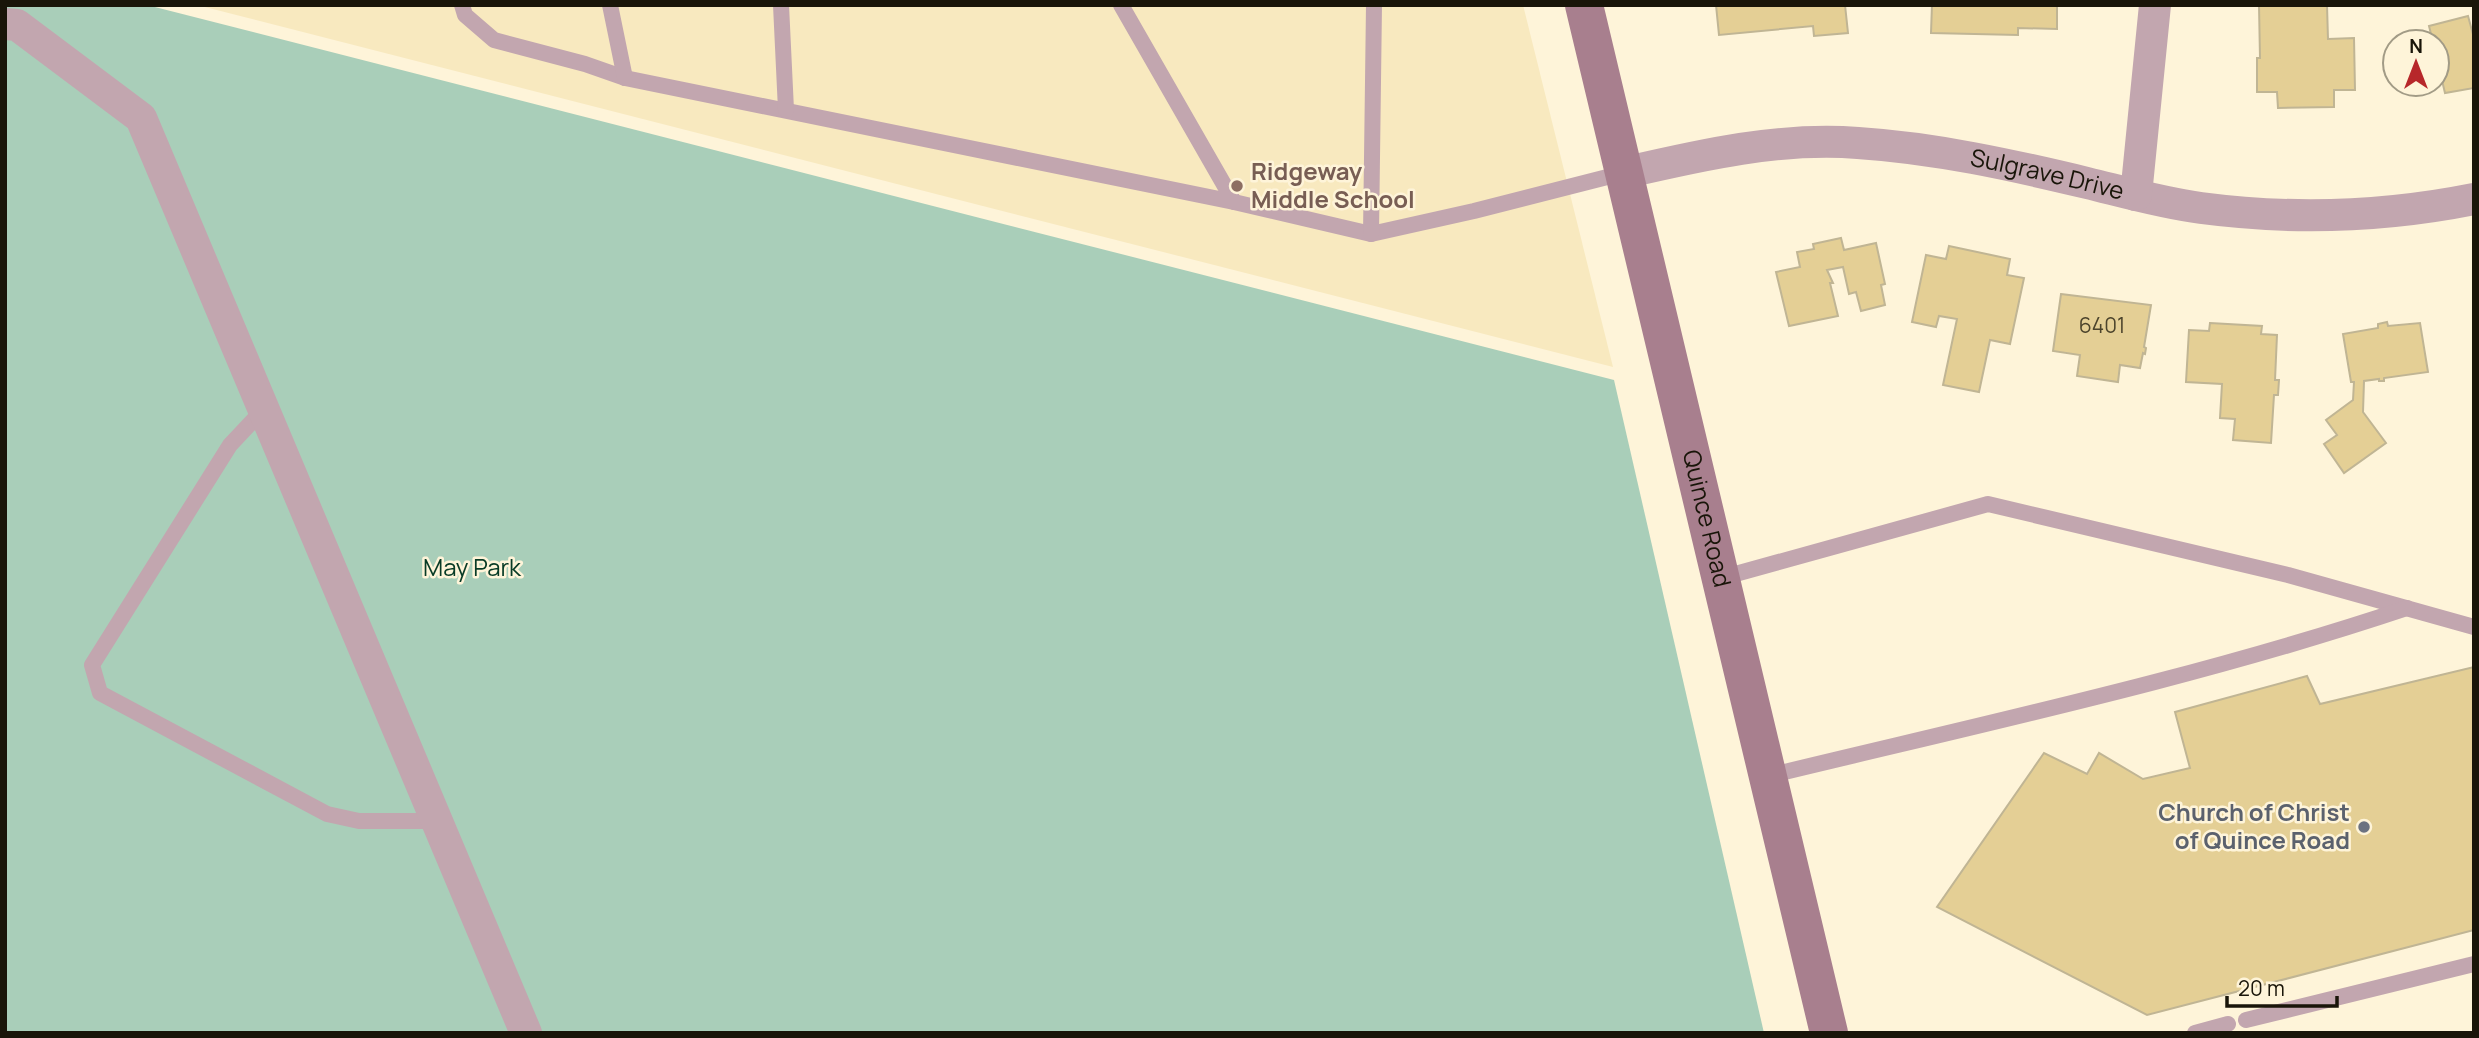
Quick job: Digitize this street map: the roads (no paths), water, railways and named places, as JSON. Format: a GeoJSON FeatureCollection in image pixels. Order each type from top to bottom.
{"type":"FeatureCollection","features":[{"type":"Feature","properties":{"kind":"main road","name":"Quince Road"},"geometry":{"type":"LineString","coordinates":[[1584,5],[1829,1033]]}},
{"type":"Feature","properties":{"kind":"street"},"geometry":{"type":"LineString","coordinates":[[2136,195],[2155,5]]}},
{"type":"Feature","properties":{"kind":"street"},"geometry":{"type":"LineString","coordinates":[[5,24],[17,25],[141,118],[526,1033]]}},
{"type":"Feature","properties":{"kind":"street","name":"Sulgrave Drive"},"geometry":{"type":"LineString","coordinates":[[1623,173],[1706,154],[1808,141],[1860,143],[1931,152],[2023,168],[2199,208],[2299,216],[2391,213],[2474,199]]}},
{"type":"Feature","properties":{"kind":"lane"},"geometry":{"type":"LineString","coordinates":[[462,5],[465,15],[494,40],[585,64],[625,78],[1234,202],[1371,234],[1623,173]]}},
{"type":"Feature","properties":{"kind":"lane"},"geometry":{"type":"LineString","coordinates":[[610,5],[625,78]]}},
{"type":"Feature","properties":{"kind":"lane"},"geometry":{"type":"LineString","coordinates":[[781,5],[786,110]]}},
{"type":"Feature","properties":{"kind":"lane"},"geometry":{"type":"LineString","coordinates":[[1121,5],[1234,202]]}},
{"type":"Feature","properties":{"kind":"lane"},"geometry":{"type":"LineString","coordinates":[[1371,234],[1374,5]]}},
{"type":"Feature","properties":{"kind":"lane"},"geometry":{"type":"LineString","coordinates":[[264,409],[230,445],[92,665],[100,693],[327,814],[359,821],[437,821]]}},
{"type":"Feature","properties":{"kind":"lane"},"geometry":{"type":"LineString","coordinates":[[1721,578],[1988,504],[2288,575],[2474,627]]}},
{"type":"Feature","properties":{"kind":"lane"},"geometry":{"type":"LineString","coordinates":[[1768,776],[2215,667],[2307,641],[2407,608]]}},
{"type":"Feature","properties":{"kind":"lane"},"geometry":{"type":"LineString","coordinates":[[2246,1020],[2474,964]]}},
{"type":"Feature","properties":{"kind":"lane"},"geometry":{"type":"LineString","coordinates":[[2195,1033],[2228,1024]]}},
{"type":"Feature","properties":{"kind":"place","name":"Ridgeway Middle School"},"geometry":{"type":"Point","coordinates":[1237,186]}},
{"type":"Feature","properties":{"kind":"place","name":"Church of Christ of Quince Road"},"geometry":{"type":"Point","coordinates":[2364,827]}},
{"type":"Feature","properties":{"kind":"park label","name":"May Park"},"geometry":{"type":"Point","coordinates":[472,568]}}]}
